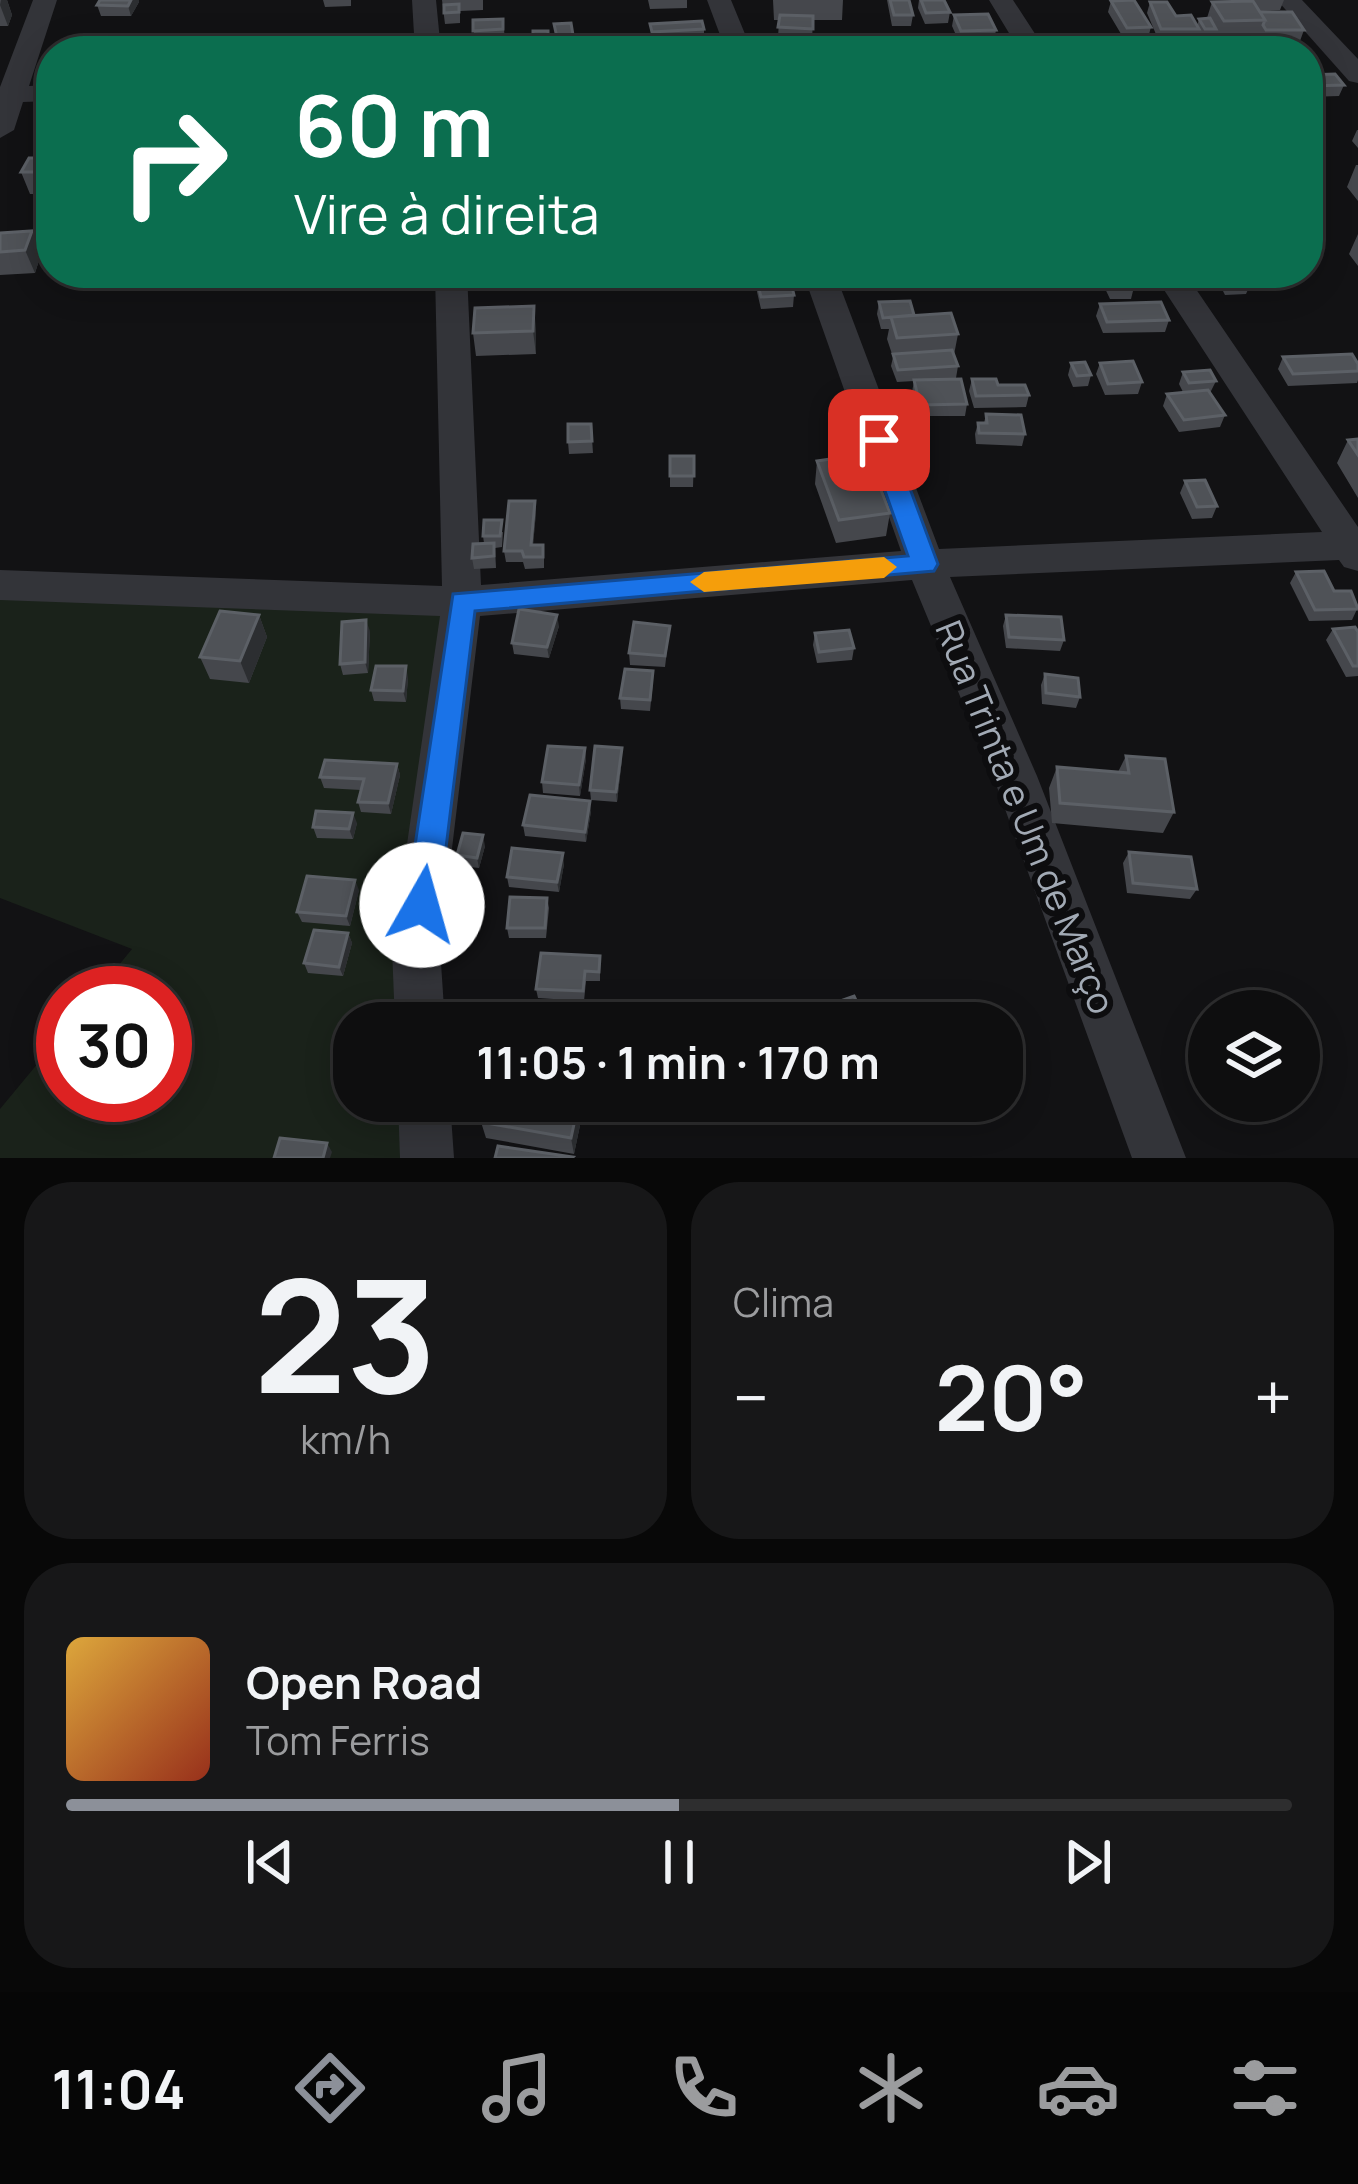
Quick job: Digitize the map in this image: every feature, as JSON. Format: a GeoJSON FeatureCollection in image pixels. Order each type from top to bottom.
{"type":"FeatureCollection","features":[{"type":"Feature","properties":{"kind":"street"},"geometry":{"type":"LineString","coordinates":[[0,130],[6,94],[45,0]]}},
{"type":"Feature","properties":{"kind":"street"},"geometry":{"type":"LineString","coordinates":[[424,0],[427,36]]}},
{"type":"Feature","properties":{"kind":"street"},"geometry":{"type":"LineString","coordinates":[[719,0],[733,36]]}},
{"type":"Feature","properties":{"kind":"street"},"geometry":{"type":"LineString","coordinates":[[1001,0],[1024,36]]}},
{"type":"Feature","properties":{"kind":"street"},"geometry":{"type":"LineString","coordinates":[[1289,0],[1312,36]]}},
{"type":"Feature","properties":{"kind":"street"},"geometry":{"type":"LineString","coordinates":[[1323,52],[1358,75]]}},
{"type":"Feature","properties":{"kind":"street"},"geometry":{"type":"LineString","coordinates":[[6,94],[36,93]]}},
{"type":"Feature","properties":{"kind":"street"},"geometry":{"type":"LineString","coordinates":[[419,1002],[416,948],[462,602],[452,288]]}},
{"type":"Feature","properties":{"kind":"street","name":"Rua Trinta e Um de Março"},"geometry":{"type":"LineString","coordinates":[[824,288],[925,564],[1015,776],[1159,1158]]}},
{"type":"Feature","properties":{"kind":"street"},"geometry":{"type":"LineString","coordinates":[[1179,288],[1354,551]]}},
{"type":"Feature","properties":{"kind":"street"},"geometry":{"type":"LineString","coordinates":[[0,585],[462,602],[925,564],[1354,551]]}},
{"type":"Feature","properties":{"kind":"street"},"geometry":{"type":"LineString","coordinates":[[425,1122],[427,1158]]}},
{"type":"Feature","properties":{"kind":"shaded area"},"geometry":{"type":"Polygon","coordinates":[[[0,595],[448,609],[415,1002],[333,1002],[333,1122],[421,1122],[424,1158],[0,1158],[0,1109],[36,1066],[36,1122],[192,1122],[192,966],[118,966],[132,949],[0,898],[0,595]]]}},
{"type":"Feature","properties":{"kind":"building"},"geometry":{"type":"Polygon","coordinates":[[[100,0],[131,0],[128,6],[97,5],[100,0]]]}},
{"type":"Feature","properties":{"kind":"building"},"geometry":{"type":"Polygon","coordinates":[[[890,0],[909,0],[913,15],[894,15],[890,0]]]}},
{"type":"Feature","properties":{"kind":"building"},"geometry":{"type":"Polygon","coordinates":[[[921,0],[944,0],[950,12],[926,13],[921,0]]]}},
{"type":"Feature","properties":{"kind":"building"},"geometry":{"type":"Polygon","coordinates":[[[1134,0],[1151,27],[1127,28],[1111,1],[1134,0]]]}},
{"type":"Feature","properties":{"kind":"building"},"geometry":{"type":"Polygon","coordinates":[[[1253,1],[1265,20],[1224,21],[1212,2],[1253,1]]]}},
{"type":"Feature","properties":{"kind":"building"},"geometry":{"type":"Polygon","coordinates":[[[1150,2],[1167,2],[1176,16],[1191,15],[1199,29],[1161,29],[1150,2]]]}},
{"type":"Feature","properties":{"kind":"building"},"geometry":{"type":"Polygon","coordinates":[[[459,4],[459,12],[444,13],[444,5],[459,4]]]}},
{"type":"Feature","properties":{"kind":"building"},"geometry":{"type":"Polygon","coordinates":[[[1260,12],[1292,12],[1304,30],[1266,30],[1260,12]]]}},
{"type":"Feature","properties":{"kind":"building"},"geometry":{"type":"Polygon","coordinates":[[[988,14],[996,30],[961,31],[954,15],[988,14]]]}},
{"type":"Feature","properties":{"kind":"building"},"geometry":{"type":"Polygon","coordinates":[[[780,15],[813,16],[813,29],[778,27],[780,15]]]}},
{"type":"Feature","properties":{"kind":"building"},"geometry":{"type":"Polygon","coordinates":[[[1210,18],[1216,29],[1205,29],[1199,19],[1210,18]]]}},
{"type":"Feature","properties":{"kind":"building"},"geometry":{"type":"Polygon","coordinates":[[[503,19],[503,29],[473,31],[473,20],[503,19]]]}},
{"type":"Feature","properties":{"kind":"building"},"geometry":{"type":"Polygon","coordinates":[[[702,21],[704,29],[652,32],[650,24],[702,21]]]}},
{"type":"Feature","properties":{"kind":"building"},"geometry":{"type":"Polygon","coordinates":[[[571,23],[573,36],[557,36],[554,24],[571,23]]]}},
{"type":"Feature","properties":{"kind":"building"},"geometry":{"type":"Polygon","coordinates":[[[1323,74],[1335,74],[1344,85],[1323,86],[1323,74]]]}},
{"type":"Feature","properties":{"kind":"building"},"geometry":{"type":"Polygon","coordinates":[[[29,158],[36,158],[36,172],[21,172],[29,158]]]}},
{"type":"Feature","properties":{"kind":"building"},"geometry":{"type":"Polygon","coordinates":[[[32,231],[25,250],[0,252],[0,233],[32,231]]]}},
{"type":"Feature","properties":{"kind":"building"},"geometry":{"type":"Polygon","coordinates":[[[759,288],[792,288],[794,295],[761,297],[759,288]]]}},
{"type":"Feature","properties":{"kind":"building"},"geometry":{"type":"Polygon","coordinates":[[[910,301],[914,315],[883,318],[879,302],[910,301]]]}},
{"type":"Feature","properties":{"kind":"building"},"geometry":{"type":"Polygon","coordinates":[[[1161,302],[1169,320],[1107,322],[1100,304],[1161,302]]]}},
{"type":"Feature","properties":{"kind":"building"},"geometry":{"type":"Polygon","coordinates":[[[534,306],[533,331],[473,333],[475,308],[534,306]]]}},
{"type":"Feature","properties":{"kind":"building"},"geometry":{"type":"Polygon","coordinates":[[[951,313],[958,334],[897,338],[891,317],[951,313]]]}},
{"type":"Feature","properties":{"kind":"building"},"geometry":{"type":"Polygon","coordinates":[[[952,350],[958,366],[898,370],[893,354],[952,350]]]}},
{"type":"Feature","properties":{"kind":"building"},"geometry":{"type":"Polygon","coordinates":[[[1352,354],[1358,371],[1293,374],[1283,357],[1352,354]]]}},
{"type":"Feature","properties":{"kind":"building"},"geometry":{"type":"Polygon","coordinates":[[[1133,361],[1142,382],[1108,384],[1100,363],[1133,361]]]}},
{"type":"Feature","properties":{"kind":"building"},"geometry":{"type":"Polygon","coordinates":[[[1085,362],[1091,375],[1077,376],[1071,363],[1085,362]]]}},
{"type":"Feature","properties":{"kind":"building"},"geometry":{"type":"Polygon","coordinates":[[[1210,370],[1216,381],[1189,383],[1183,372],[1210,370]]]}},
{"type":"Feature","properties":{"kind":"building"},"geometry":{"type":"Polygon","coordinates":[[[961,379],[967,404],[920,405],[914,380],[961,379]]]}},
{"type":"Feature","properties":{"kind":"building"},"geometry":{"type":"Polygon","coordinates":[[[972,379],[1025,385],[1029,395],[976,396],[972,379]]]}},
{"type":"Feature","properties":{"kind":"building"},"geometry":{"type":"Polygon","coordinates":[[[1208,390],[1225,415],[1184,420],[1167,394],[1208,390]]]}},
{"type":"Feature","properties":{"kind":"building"},"geometry":{"type":"Polygon","coordinates":[[[986,414],[1021,415],[1025,434],[979,433],[978,423],[987,423],[986,414]]]}},
{"type":"Feature","properties":{"kind":"building"},"geometry":{"type":"Polygon","coordinates":[[[568,424],[591,424],[592,441],[568,442],[568,424]]]}},
{"type":"Feature","properties":{"kind":"building"},"geometry":{"type":"Polygon","coordinates":[[[670,456],[694,456],[694,476],[670,476],[670,456]]]}},
{"type":"Feature","properties":{"kind":"building"},"geometry":{"type":"Polygon","coordinates":[[[831,459],[836,472],[872,467],[890,513],[839,520],[817,461],[831,459]]]}},
{"type":"Feature","properties":{"kind":"building"},"geometry":{"type":"Polygon","coordinates":[[[1205,480],[1217,506],[1197,507],[1185,481],[1205,480]]]}},
{"type":"Feature","properties":{"kind":"building"},"geometry":{"type":"Polygon","coordinates":[[[509,501],[535,501],[531,545],[543,545],[543,557],[504,551],[509,501]]]}},
{"type":"Feature","properties":{"kind":"building"},"geometry":{"type":"Polygon","coordinates":[[[484,520],[502,520],[500,536],[483,536],[484,520]]]}},
{"type":"Feature","properties":{"kind":"building"},"geometry":{"type":"Polygon","coordinates":[[[494,543],[494,556],[472,558],[473,544],[494,543]]]}},
{"type":"Feature","properties":{"kind":"building"},"geometry":{"type":"Polygon","coordinates":[[[1324,571],[1334,591],[1351,591],[1358,609],[1315,610],[1296,572],[1324,571]]]}},
{"type":"Feature","properties":{"kind":"building"},"geometry":{"type":"Polygon","coordinates":[[[519,609],[557,615],[547,647],[512,643],[519,609]]]}},
{"type":"Feature","properties":{"kind":"building"},"geometry":{"type":"Polygon","coordinates":[[[220,611],[259,615],[240,661],[200,657],[220,611]]]}},
{"type":"Feature","properties":{"kind":"building"},"geometry":{"type":"Polygon","coordinates":[[[1006,615],[1061,617],[1064,640],[1009,637],[1006,615]]]}},
{"type":"Feature","properties":{"kind":"building"},"geometry":{"type":"Polygon","coordinates":[[[366,620],[365,662],[340,664],[342,622],[366,620]]]}},
{"type":"Feature","properties":{"kind":"building"},"geometry":{"type":"Polygon","coordinates":[[[634,622],[670,626],[665,656],[629,653],[634,622]]]}},
{"type":"Feature","properties":{"kind":"building"},"geometry":{"type":"Polygon","coordinates":[[[1355,627],[1358,666],[1353,666],[1333,629],[1355,627]]]}},
{"type":"Feature","properties":{"kind":"building"},"geometry":{"type":"Polygon","coordinates":[[[849,630],[854,648],[819,652],[815,633],[849,630]]]}},
{"type":"Feature","properties":{"kind":"building"},"geometry":{"type":"Polygon","coordinates":[[[376,666],[406,666],[403,691],[371,690],[376,666]]]}},
{"type":"Feature","properties":{"kind":"building"},"geometry":{"type":"Polygon","coordinates":[[[625,669],[653,671],[650,700],[620,698],[625,669]]]}},
{"type":"Feature","properties":{"kind":"building"},"geometry":{"type":"Polygon","coordinates":[[[1045,674],[1078,678],[1080,697],[1046,693],[1045,674]]]}},
{"type":"Feature","properties":{"kind":"building"},"geometry":{"type":"Polygon","coordinates":[[[548,746],[585,748],[579,785],[542,782],[548,746]]]}},
{"type":"Feature","properties":{"kind":"building"},"geometry":{"type":"Polygon","coordinates":[[[595,746],[622,748],[616,792],[590,790],[595,746]]]}},
{"type":"Feature","properties":{"kind":"building"},"geometry":{"type":"Polygon","coordinates":[[[1126,756],[1165,759],[1174,812],[1060,803],[1057,767],[1129,773],[1126,756]]]}},
{"type":"Feature","properties":{"kind":"building"},"geometry":{"type":"Polygon","coordinates":[[[325,760],[397,764],[388,803],[358,802],[364,779],[320,777],[325,760]]]}},
{"type":"Feature","properties":{"kind":"building"},"geometry":{"type":"Polygon","coordinates":[[[530,795],[590,801],[585,832],[523,825],[530,795]]]}},
{"type":"Feature","properties":{"kind":"building"},"geometry":{"type":"Polygon","coordinates":[[[316,811],[353,813],[349,829],[313,827],[316,811]]]}},
{"type":"Feature","properties":{"kind":"building"},"geometry":{"type":"Polygon","coordinates":[[[463,833],[483,835],[477,858],[457,855],[463,833]]]}},
{"type":"Feature","properties":{"kind":"building"},"geometry":{"type":"Polygon","coordinates":[[[512,848],[563,853],[557,882],[507,877],[512,848]]]}},
{"type":"Feature","properties":{"kind":"building"},"geometry":{"type":"Polygon","coordinates":[[[1129,852],[1191,857],[1197,889],[1133,883],[1129,852]]]}},
{"type":"Feature","properties":{"kind":"building"},"geometry":{"type":"Polygon","coordinates":[[[307,876],[355,880],[346,916],[297,912],[307,876]]]}},
{"type":"Feature","properties":{"kind":"building"},"geometry":{"type":"Polygon","coordinates":[[[510,897],[547,898],[545,928],[507,928],[510,897]]]}},
{"type":"Feature","properties":{"kind":"building"},"geometry":{"type":"Polygon","coordinates":[[[314,930],[348,933],[339,967],[304,963],[314,930]]]}},
{"type":"Feature","properties":{"kind":"building"},"geometry":{"type":"Polygon","coordinates":[[[541,953],[600,956],[599,972],[585,971],[583,991],[536,989],[541,953]]]}},
{"type":"Feature","properties":{"kind":"building"},"geometry":{"type":"Polygon","coordinates":[[[481,1122],[574,1122],[571,1138],[481,1122]]]}},
{"type":"Feature","properties":{"kind":"building"},"geometry":{"type":"Polygon","coordinates":[[[280,1138],[327,1143],[323,1158],[274,1158],[280,1138]]]}},
{"type":"Feature","properties":{"kind":"building"},"geometry":{"type":"Polygon","coordinates":[[[498,1146],[573,1157],[495,1158],[498,1146]]]}},
{"type":"Feature","properties":{"kind":"slow traffic"},"geometry":{"type":"LineString","coordinates":[[704,582],[884,567]]}},
{"type":"Feature","properties":{"kind":"route"},"geometry":{"type":"LineString","coordinates":[[422,905],[462,602],[925,564],[879,440]]}}]}
